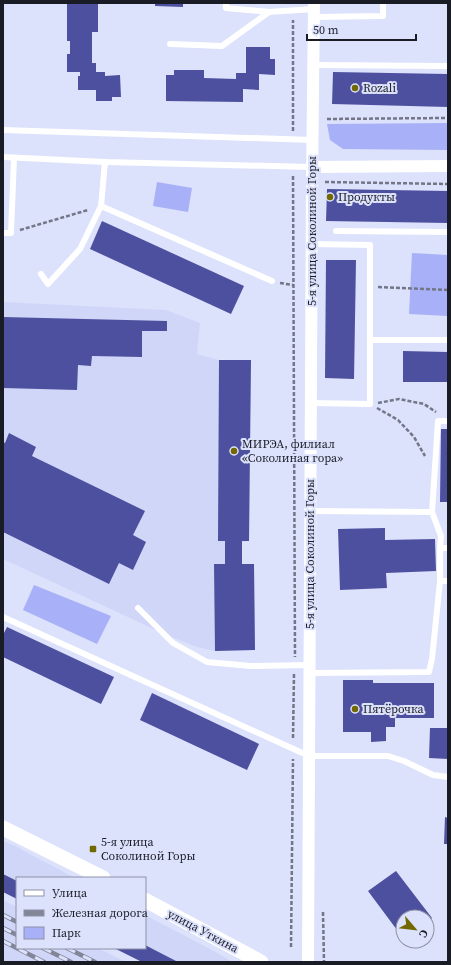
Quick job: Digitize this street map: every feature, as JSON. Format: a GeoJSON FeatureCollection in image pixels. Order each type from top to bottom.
{"type":"FeatureCollection","features":[{"type":"Feature","properties":{"kind":"street","name":"5-я улица Соколиной Горы"},"geometry":{"type":"LineString","coordinates":[[308,962],[314,10]]}},
{"type":"Feature","properties":{"kind":"street"},"geometry":{"type":"LineString","coordinates":[[312,167],[448,166]]}},
{"type":"Feature","properties":{"kind":"street"},"geometry":{"type":"LineString","coordinates":[[3,828],[101,877]]}},
{"type":"Feature","properties":{"kind":"street","name":"улица Уткина"},"geometry":{"type":"LineString","coordinates":[[146,901],[261,962]]}},
{"type":"Feature","properties":{"kind":"lane"},"geometry":{"type":"LineString","coordinates":[[226,3],[226,8],[269,12],[314,10],[383,16],[384,3]]}},
{"type":"Feature","properties":{"kind":"lane"},"geometry":{"type":"LineString","coordinates":[[170,44],[222,46],[269,12]]}},
{"type":"Feature","properties":{"kind":"lane"},"geometry":{"type":"LineString","coordinates":[[313,65],[448,66]]}},
{"type":"Feature","properties":{"kind":"lane"},"geometry":{"type":"LineString","coordinates":[[3,130],[312,140]]}},
{"type":"Feature","properties":{"kind":"lane"},"geometry":{"type":"LineString","coordinates":[[3,157],[105,162],[312,167]]}},
{"type":"Feature","properties":{"kind":"lane"},"geometry":{"type":"LineString","coordinates":[[3,233],[12,233],[14,158]]}},
{"type":"Feature","properties":{"kind":"lane"},"geometry":{"type":"LineString","coordinates":[[41,274],[48,284],[80,249],[102,206],[105,162]]}},
{"type":"Feature","properties":{"kind":"lane"},"geometry":{"type":"LineString","coordinates":[[102,206],[272,281]]}},
{"type":"Feature","properties":{"kind":"lane"},"geometry":{"type":"LineString","coordinates":[[336,231],[448,232]]}},
{"type":"Feature","properties":{"kind":"lane"},"geometry":{"type":"LineString","coordinates":[[311,403],[370,404],[370,245],[312,244]]}},
{"type":"Feature","properties":{"kind":"lane"},"geometry":{"type":"LineString","coordinates":[[370,340],[448,340]]}},
{"type":"Feature","properties":{"kind":"lane"},"geometry":{"type":"LineString","coordinates":[[138,608],[173,643],[207,662],[251,666],[294,665],[310,669],[429,672],[432,659],[440,581],[441,536],[432,512],[438,421],[445,421]]}},
{"type":"Feature","properties":{"kind":"lane"},"geometry":{"type":"LineString","coordinates":[[311,511],[432,512]]}},
{"type":"Feature","properties":{"kind":"lane"},"geometry":{"type":"LineString","coordinates":[[440,548],[448,548]]}},
{"type":"Feature","properties":{"kind":"lane"},"geometry":{"type":"LineString","coordinates":[[440,581],[448,581]]}},
{"type":"Feature","properties":{"kind":"lane"},"geometry":{"type":"LineString","coordinates":[[3,617],[309,756],[388,756],[404,761],[433,775],[448,778]]}},
{"type":"Feature","properties":{"kind":"path"},"geometry":{"type":"LineString","coordinates":[[293,139],[294,11]]}},
{"type":"Feature","properties":{"kind":"path"},"geometry":{"type":"LineString","coordinates":[[327,119],[448,118]]}},
{"type":"Feature","properties":{"kind":"path"},"geometry":{"type":"LineString","coordinates":[[291,947],[294,665],[293,166]]}},
{"type":"Feature","properties":{"kind":"path"},"geometry":{"type":"LineString","coordinates":[[323,182],[448,184]]}},
{"type":"Feature","properties":{"kind":"path"},"geometry":{"type":"LineString","coordinates":[[12,233],[102,206]]}},
{"type":"Feature","properties":{"kind":"path"},"geometry":{"type":"LineString","coordinates":[[370,286],[448,290]]}},
{"type":"Feature","properties":{"kind":"path"},"geometry":{"type":"LineString","coordinates":[[370,404],[399,399],[424,404],[436,412],[445,421]]}},
{"type":"Feature","properties":{"kind":"path"},"geometry":{"type":"LineString","coordinates":[[370,404],[398,420],[414,437],[435,469]]}},
{"type":"Feature","properties":{"kind":"shaded area"},"geometry":{"type":"Polygon","coordinates":[[[3,302],[166,310],[200,323],[197,354],[219,360],[251,360],[249,541],[242,542],[242,564],[254,564],[255,650],[215,651],[197,647],[171,637],[3,559],[3,302]]]}},
{"type":"Feature","properties":{"kind":"shaded area"},"geometry":{"type":"Polygon","coordinates":[[[3,841],[73,877],[16,877],[16,898],[3,892],[3,841]]]}},
{"type":"Feature","properties":{"kind":"shaded area"},"geometry":{"type":"Polygon","coordinates":[[[3,900],[16,906],[16,949],[100,949],[126,962],[3,962],[3,900]]]}},
{"type":"Feature","properties":{"kind":"shaded area"},"geometry":{"type":"Polygon","coordinates":[[[146,916],[233,962],[142,962],[116,949],[146,949],[146,916]]]}},
{"type":"Feature","properties":{"kind":"green space"},"geometry":{"type":"Polygon","coordinates":[[[448,123],[448,150],[343,149],[330,140],[327,124],[448,123]]]}},
{"type":"Feature","properties":{"kind":"green space"},"geometry":{"type":"Polygon","coordinates":[[[157,182],[192,188],[188,212],[153,206],[157,182]]]}},
{"type":"Feature","properties":{"kind":"green space"},"geometry":{"type":"Polygon","coordinates":[[[412,253],[448,255],[448,316],[409,314],[412,253]]]}},
{"type":"Feature","properties":{"kind":"green space"},"geometry":{"type":"Polygon","coordinates":[[[34,585],[111,616],[97,644],[23,610],[34,585]]]}},
{"type":"Feature","properties":{"kind":"building"},"geometry":{"type":"Polygon","coordinates":[[[67,3],[98,3],[98,32],[92,32],[92,63],[96,63],[96,72],[105,72],[105,76],[120,75],[121,97],[112,97],[112,101],[96,101],[96,90],[78,90],[78,76],[80,76],[80,72],[67,72],[67,54],[70,54],[70,41],[67,41],[67,3]]]}},
{"type":"Feature","properties":{"kind":"building"},"geometry":{"type":"Polygon","coordinates":[[[155,3],[183,3],[183,7],[155,6],[155,3]]]}},
{"type":"Feature","properties":{"kind":"building"},"geometry":{"type":"Polygon","coordinates":[[[246,47],[270,47],[270,59],[275,59],[275,75],[259,74],[259,90],[243,89],[243,102],[166,101],[166,75],[174,75],[174,70],[204,70],[204,78],[236,79],[236,73],[246,73],[246,47]]]}},
{"type":"Feature","properties":{"kind":"building"},"geometry":{"type":"Polygon","coordinates":[[[333,72],[448,74],[448,107],[332,104],[333,72]]]}},
{"type":"Feature","properties":{"kind":"building"},"geometry":{"type":"Polygon","coordinates":[[[327,189],[448,191],[448,223],[326,221],[327,189]]]}},
{"type":"Feature","properties":{"kind":"building"},"geometry":{"type":"Polygon","coordinates":[[[102,221],[244,286],[231,314],[90,249],[102,221]]]}},
{"type":"Feature","properties":{"kind":"building"},"geometry":{"type":"Polygon","coordinates":[[[326,260],[356,260],[354,379],[325,378],[326,260]]]}},
{"type":"Feature","properties":{"kind":"building"},"geometry":{"type":"Polygon","coordinates":[[[3,317],[167,321],[167,331],[142,331],[142,357],[92,356],[91,366],[78,365],[77,390],[3,388],[3,317]]]}},
{"type":"Feature","properties":{"kind":"building"},"geometry":{"type":"Polygon","coordinates":[[[403,351],[448,352],[448,382],[403,382],[403,351]]]}},
{"type":"Feature","properties":{"kind":"building"},"geometry":{"type":"Polygon","coordinates":[[[219,360],[251,360],[249,541],[242,541],[242,564],[254,564],[255,650],[215,651],[214,564],[225,564],[225,541],[218,541],[219,360]]]}},
{"type":"Feature","properties":{"kind":"building"},"geometry":{"type":"Polygon","coordinates":[[[441,429],[448,429],[448,502],[440,502],[441,429]]]}},
{"type":"Feature","properties":{"kind":"building"},"geometry":{"type":"Polygon","coordinates":[[[9,433],[36,447],[32,456],[145,511],[133,535],[146,542],[133,570],[119,563],[109,584],[3,532],[3,442],[5,443],[9,433]]]}},
{"type":"Feature","properties":{"kind":"building"},"geometry":{"type":"Polygon","coordinates":[[[385,528],[385,540],[435,539],[436,571],[386,573],[387,588],[340,590],[338,529],[385,528]]]}},
{"type":"Feature","properties":{"kind":"building"},"geometry":{"type":"Polygon","coordinates":[[[7,627],[114,677],[101,704],[3,657],[3,635],[7,627]]]}},
{"type":"Feature","properties":{"kind":"building"},"geometry":{"type":"Polygon","coordinates":[[[343,680],[373,680],[373,683],[434,683],[434,718],[395,718],[395,727],[386,727],[386,741],[371,742],[371,732],[343,732],[343,680]]]}},
{"type":"Feature","properties":{"kind":"building"},"geometry":{"type":"Polygon","coordinates":[[[152,693],[259,744],[247,770],[140,720],[152,693]]]}},
{"type":"Feature","properties":{"kind":"building"},"geometry":{"type":"Polygon","coordinates":[[[430,728],[448,728],[448,759],[429,758],[430,728]]]}},
{"type":"Feature","properties":{"kind":"building"},"geometry":{"type":"Polygon","coordinates":[[[445,817],[448,818],[448,844],[444,844],[445,817]]]}},
{"type":"Feature","properties":{"kind":"building"},"geometry":{"type":"Polygon","coordinates":[[[396,871],[425,909],[395,909],[395,927],[368,891],[396,871]]]}},
{"type":"Feature","properties":{"kind":"building"},"geometry":{"type":"Polygon","coordinates":[[[3,874],[16,880],[16,898],[3,892],[3,874]]]}},
{"type":"Feature","properties":{"kind":"building"},"geometry":{"type":"Polygon","coordinates":[[[146,946],[178,962],[142,962],[116,949],[146,949],[146,946]]]}},
{"type":"Feature","properties":{"kind":"railway"},"geometry":{"type":"LineString","coordinates":[[3,915],[16,922]]}},
{"type":"Feature","properties":{"kind":"railway"},"geometry":{"type":"LineString","coordinates":[[3,928],[16,934]]}},
{"type":"Feature","properties":{"kind":"railway"},"geometry":{"type":"LineString","coordinates":[[3,941],[16,948]]}},
{"type":"Feature","properties":{"kind":"railway"},"geometry":{"type":"LineString","coordinates":[[19,949],[44,962]]}},
{"type":"Feature","properties":{"kind":"railway"},"geometry":{"type":"LineString","coordinates":[[45,949],[71,962]]}},
{"type":"Feature","properties":{"kind":"railway"},"geometry":{"type":"LineString","coordinates":[[69,949],[95,962]]}},
{"type":"Feature","properties":{"kind":"place","name":"Rozali"},"geometry":{"type":"Point","coordinates":[355,88]}},
{"type":"Feature","properties":{"kind":"place","name":"Продукты"},"geometry":{"type":"Point","coordinates":[330,197]}},
{"type":"Feature","properties":{"kind":"place","name":"МИРЭА, филиал «Соколиная гора»"},"geometry":{"type":"Point","coordinates":[234,451]}},
{"type":"Feature","properties":{"kind":"place","name":"Пятёрочка"},"geometry":{"type":"Point","coordinates":[355,709]}},
{"type":"Feature","properties":{"kind":"place","name":"5-я улица Соколиной Горы"},"geometry":{"type":"Point","coordinates":[93,849]}}]}
